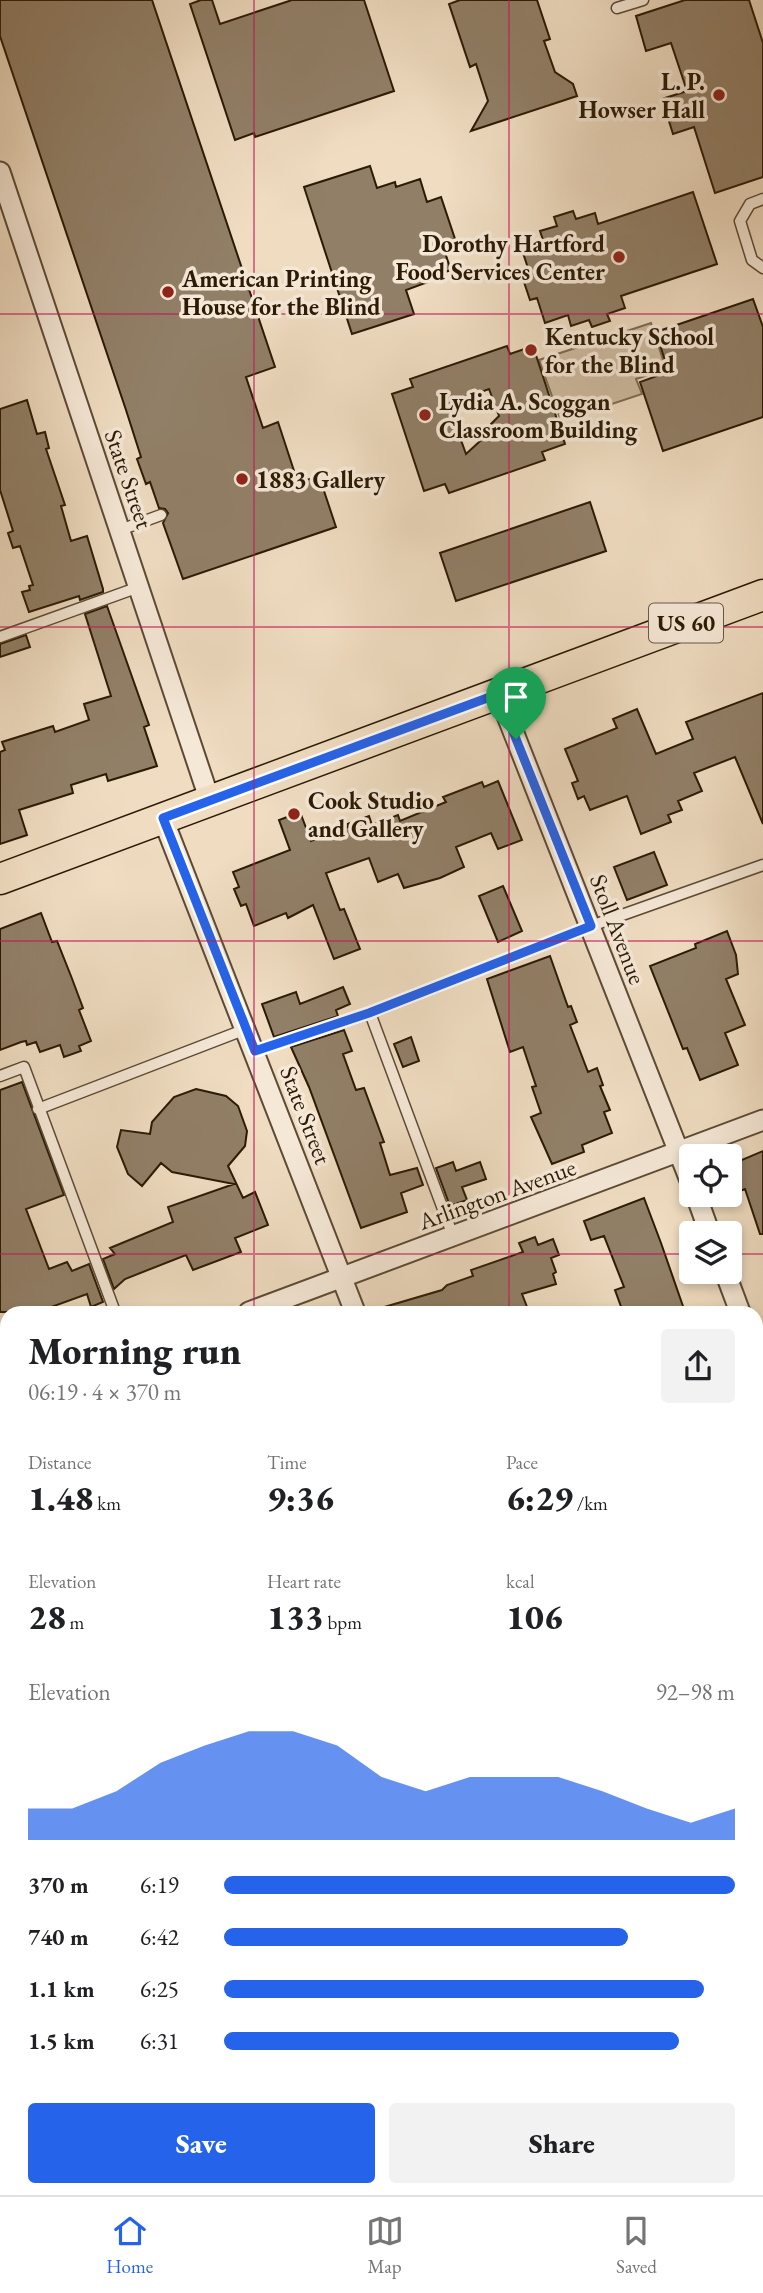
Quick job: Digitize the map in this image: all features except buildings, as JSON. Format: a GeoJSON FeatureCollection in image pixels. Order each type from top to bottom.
{"type":"FeatureCollection","features":[{"type":"Feature","properties":{"kind":"main road","name":"US 60"},"geometry":{"type":"LineString","coordinates":[[0,879],[763,595]]}},
{"type":"Feature","properties":{"kind":"street","name":"State Street"},"geometry":{"type":"LineString","coordinates":[[0,172],[210,801]]}},
{"type":"Feature","properties":{"kind":"street","name":"Stoll Avenue"},"geometry":{"type":"LineString","coordinates":[[498,694],[678,1151]]}},
{"type":"Feature","properties":{"kind":"street","name":"State Street"},"geometry":{"type":"LineString","coordinates":[[163,818],[353,1306]]}},
{"type":"Feature","properties":{"kind":"street","name":"Arlington Avenue"},"geometry":{"type":"LineString","coordinates":[[265,1306],[763,1120]]}},
{"type":"Feature","properties":{"kind":"street"},"geometry":{"type":"LineString","coordinates":[[730,1284],[738,1306]]}},
{"type":"Feature","properties":{"kind":"lane"},"geometry":{"type":"LineString","coordinates":[[617,8],[643,0]]}},
{"type":"Feature","properties":{"kind":"lane"},"geometry":{"type":"LineString","coordinates":[[763,199],[750,204],[740,221],[752,260],[763,268]]}},
{"type":"Feature","properties":{"kind":"lane"},"geometry":{"type":"LineString","coordinates":[[120,530],[161,515]]}},
{"type":"Feature","properties":{"kind":"lane"},"geometry":{"type":"LineString","coordinates":[[0,637],[139,587]]}},
{"type":"Feature","properties":{"kind":"lane"},"geometry":{"type":"LineString","coordinates":[[255,1051],[369,1013],[591,926],[763,865]]}},
{"type":"Feature","properties":{"kind":"lane"},"geometry":{"type":"LineString","coordinates":[[369,1013],[453,1236]]}},
{"type":"Feature","properties":{"kind":"lane"},"geometry":{"type":"LineString","coordinates":[[38,1109],[246,1028]]}},
{"type":"Feature","properties":{"kind":"lane"},"geometry":{"type":"LineString","coordinates":[[0,1076],[24,1067],[113,1306]]}},
{"type":"Feature","properties":{"kind":"shaded area"},"geometry":{"type":"Polygon","coordinates":[[[651,323],[664,363],[658,372],[636,379],[642,394],[561,421],[539,360],[651,323]]]}},
{"type":"Feature","properties":{"kind":"place","name":"L. P. Howser Hall"},"geometry":{"type":"Point","coordinates":[719,95]}},
{"type":"Feature","properties":{"kind":"place","name":"Dorothy Hartford Food Services Center"},"geometry":{"type":"Point","coordinates":[619,257]}},
{"type":"Feature","properties":{"kind":"place","name":"American Printing House for the Blind"},"geometry":{"type":"Point","coordinates":[168,292]}},
{"type":"Feature","properties":{"kind":"place","name":"Kentucky School for the Blind"},"geometry":{"type":"Point","coordinates":[531,350]}},
{"type":"Feature","properties":{"kind":"place","name":"Lydia A. Scoggan Classroom Building"},"geometry":{"type":"Point","coordinates":[425,415]}},
{"type":"Feature","properties":{"kind":"place","name":"1883 Gallery"},"geometry":{"type":"Point","coordinates":[242,479]}},
{"type":"Feature","properties":{"kind":"place","name":"Cook Studio and Gallery"},"geometry":{"type":"Point","coordinates":[294,814]}},
{"type":"Feature","properties":{"kind":"route"},"geometry":{"type":"LineString","coordinates":[[498,694],[516,739],[591,926],[369,1013],[255,1051],[163,818],[498,694]]}}]}
